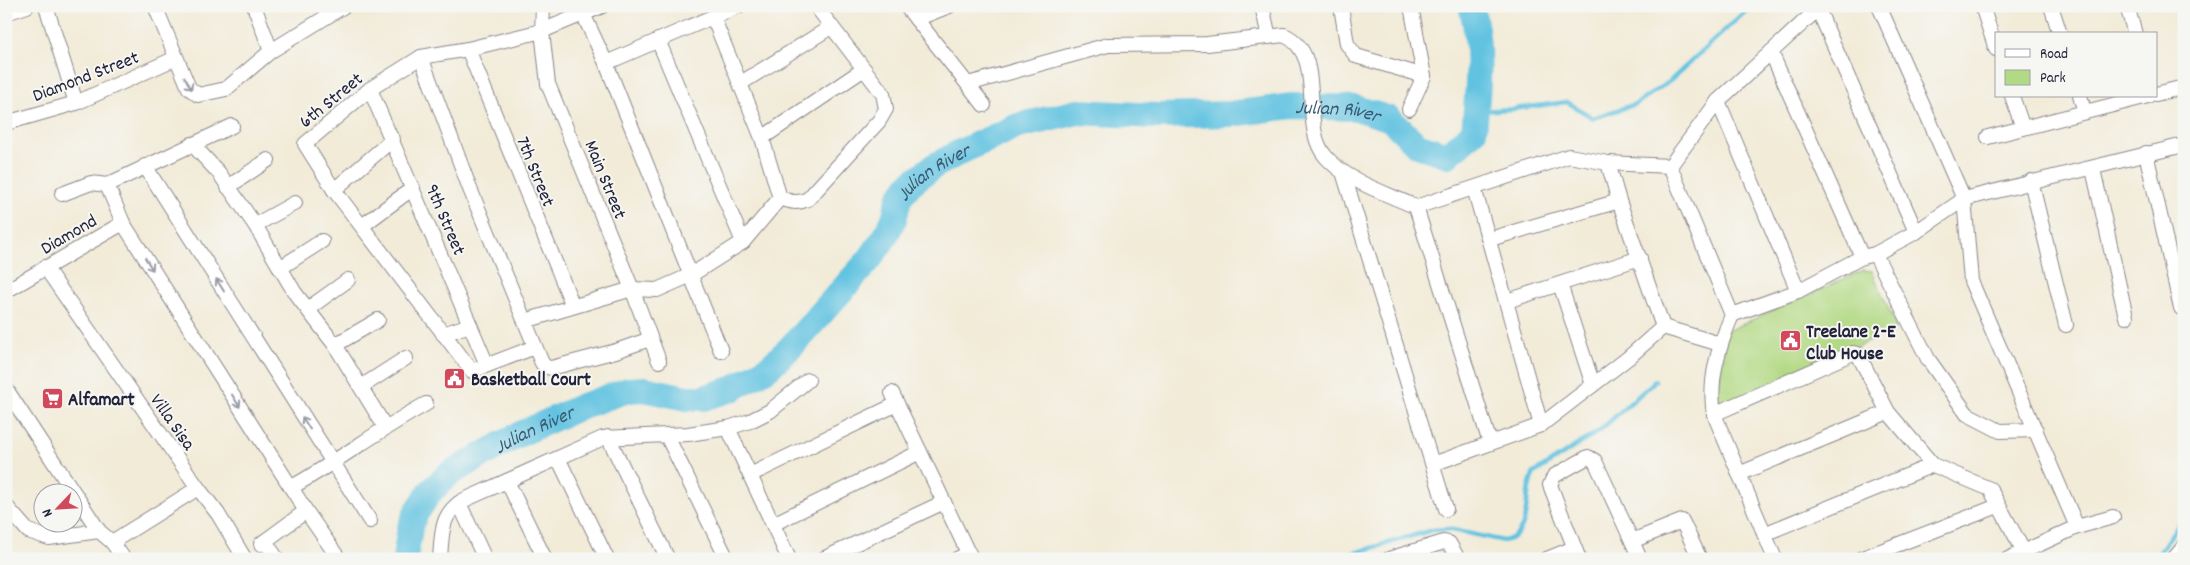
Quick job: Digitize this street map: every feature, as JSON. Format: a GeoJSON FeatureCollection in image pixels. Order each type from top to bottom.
{"type":"FeatureCollection","features":[{"type":"Feature","properties":{"kind":"street"},"geometry":{"type":"LineString","coordinates":[[6,13],[27,6]]}},
{"type":"Feature","properties":{"kind":"street"},"geometry":{"type":"LineString","coordinates":[[46,6],[76,103]]}},
{"type":"Feature","properties":{"kind":"street"},"geometry":{"type":"LineString","coordinates":[[155,6],[189,88],[198,95],[226,89],[271,51],[344,6]]}},
{"type":"Feature","properties":{"kind":"street"},"geometry":{"type":"LineString","coordinates":[[254,6],[271,51]]}},
{"type":"Feature","properties":{"kind":"street","name":"Main Street"},"geometry":{"type":"LineString","coordinates":[[543,6],[542,31],[548,84],[632,289],[658,361]]}},
{"type":"Feature","properties":{"kind":"street","name":"6th Street"},"geometry":{"type":"LineString","coordinates":[[487,365],[472,372],[334,190],[305,144],[370,89],[421,57],[468,49],[542,31],[584,16],[602,6]]}},
{"type":"Feature","properties":{"kind":"street"},"geometry":{"type":"LineString","coordinates":[[606,64],[738,6]]}},
{"type":"Feature","properties":{"kind":"street"},"geometry":{"type":"LineString","coordinates":[[780,198],[800,203],[808,199],[880,121],[886,109],[883,94],[816,6]]}},
{"type":"Feature","properties":{"kind":"street"},"geometry":{"type":"LineString","coordinates":[[906,6],[984,106]]}},
{"type":"Feature","properties":{"kind":"street"},"geometry":{"type":"LineString","coordinates":[[916,19],[949,6]]}},
{"type":"Feature","properties":{"kind":"street"},"geometry":{"type":"LineString","coordinates":[[1262,6],[1269,37]]}},
{"type":"Feature","properties":{"kind":"street"},"geometry":{"type":"LineString","coordinates":[[1341,6],[1347,44],[1356,56],[1424,76]]}},
{"type":"Feature","properties":{"kind":"street"},"geometry":{"type":"LineString","coordinates":[[1409,109],[1424,76],[1411,6]]}},
{"type":"Feature","properties":{"kind":"street"},"geometry":{"type":"LineString","coordinates":[[1880,6],[1964,199],[1971,281],[2077,527]]}},
{"type":"Feature","properties":{"kind":"street"},"geometry":{"type":"LineString","coordinates":[[1982,6],[1995,46]]}},
{"type":"Feature","properties":{"kind":"street"},"geometry":{"type":"LineString","coordinates":[[2052,6],[2059,32]]}},
{"type":"Feature","properties":{"kind":"street"},"geometry":{"type":"LineString","coordinates":[[2127,6],[2134,32]]}},
{"type":"Feature","properties":{"kind":"street"},"geometry":{"type":"LineString","coordinates":[[1670,166],[1718,101],[1820,8],[1916,232]]}},
{"type":"Feature","properties":{"kind":"street"},"geometry":{"type":"LineString","coordinates":[[584,16],[606,64],[721,352]]}},
{"type":"Feature","properties":{"kind":"street"},"geometry":{"type":"LineString","coordinates":[[713,17],[762,138],[780,198]]}},
{"type":"Feature","properties":{"kind":"street"},"geometry":{"type":"LineString","coordinates":[[741,83],[831,27]]}},
{"type":"Feature","properties":{"kind":"street"},"geometry":{"type":"LineString","coordinates":[[968,84],[1108,45],[1207,44],[1284,35],[1294,40],[1303,49],[1308,66],[1317,138],[1324,155],[1343,172],[1416,207],[1569,156],[1608,163],[1670,166]]}},
{"type":"Feature","properties":{"kind":"street"},"geometry":{"type":"LineString","coordinates":[[658,40],[743,242]]}},
{"type":"Feature","properties":{"kind":"street","name":"7th Street"},"geometry":{"type":"LineString","coordinates":[[468,49],[573,306]]}},
{"type":"Feature","properties":{"kind":"street"},"geometry":{"type":"LineString","coordinates":[[1771,52],[1869,255],[1928,359],[1967,414],[2000,431],[2036,430]]}},
{"type":"Feature","properties":{"kind":"street"},"geometry":{"type":"LineString","coordinates":[[421,57],[470,189],[542,363],[546,367],[551,368],[650,339]]}},
{"type":"Feature","properties":{"kind":"street","name":"Diamond Street"},"geometry":{"type":"LineString","coordinates":[[6,123],[76,103],[176,58]]}},
{"type":"Feature","properties":{"kind":"street"},"geometry":{"type":"LineString","coordinates":[[762,138],[864,69]]}},
{"type":"Feature","properties":{"kind":"street"},"geometry":{"type":"LineString","coordinates":[[2158,94],[2184,87]]}},
{"type":"Feature","properties":{"kind":"street","name":"9th Street"},"geometry":{"type":"LineString","coordinates":[[370,89],[393,139],[487,365]]}},
{"type":"Feature","properties":{"kind":"street"},"geometry":{"type":"LineString","coordinates":[[2013,98],[2023,128]]}},
{"type":"Feature","properties":{"kind":"street"},"geometry":{"type":"LineString","coordinates":[[2081,98],[2085,112]]}},
{"type":"Feature","properties":{"kind":"street"},"geometry":{"type":"LineString","coordinates":[[1988,137],[2140,98]]}},
{"type":"Feature","properties":{"kind":"street"},"geometry":{"type":"LineString","coordinates":[[1718,101],[1798,291]]}},
{"type":"Feature","properties":{"kind":"street"},"geometry":{"type":"LineString","coordinates":[[62,194],[91,183],[107,185],[232,126]]}},
{"type":"Feature","properties":{"kind":"street"},"geometry":{"type":"LineString","coordinates":[[334,190],[393,139]]}},
{"type":"Feature","properties":{"kind":"street"},"geometry":{"type":"LineString","coordinates":[[192,144],[219,173],[255,225],[295,293],[309,308],[335,345],[385,427]]}},
{"type":"Feature","properties":{"kind":"street"},"geometry":{"type":"LineString","coordinates":[[1732,315],[1798,291],[1916,232],[1964,199],[2031,181],[2092,169],[2146,153],[2184,145]]}},
{"type":"Feature","properties":{"kind":"street"},"geometry":{"type":"LineString","coordinates":[[2146,153],[2181,308]]}},
{"type":"Feature","properties":{"kind":"street"},"geometry":{"type":"LineString","coordinates":[[228,187],[268,160]]}},
{"type":"Feature","properties":{"kind":"street"},"geometry":{"type":"LineString","coordinates":[[1608,163],[1619,201],[1663,327]]}},
{"type":"Feature","properties":{"kind":"street"},"geometry":{"type":"LineString","coordinates":[[146,166],[332,464],[370,521]]}},
{"type":"Feature","properties":{"kind":"street"},"geometry":{"type":"LineString","coordinates":[[1670,166],[1732,315],[1720,344],[1710,395],[1714,414],[1774,559]]}},
{"type":"Feature","properties":{"kind":"street"},"geometry":{"type":"LineString","coordinates":[[2092,169],[2126,317]]}},
{"type":"Feature","properties":{"kind":"street"},"geometry":{"type":"LineString","coordinates":[[1343,172],[1446,509]]}},
{"type":"Feature","properties":{"kind":"street"},"geometry":{"type":"LineString","coordinates":[[2031,181],[2066,325]]}},
{"type":"Feature","properties":{"kind":"street"},"geometry":{"type":"LineString","coordinates":[[107,185],[123,223],[306,511],[339,559]]}},
{"type":"Feature","properties":{"kind":"street"},"geometry":{"type":"LineString","coordinates":[[362,226],[413,188]]}},
{"type":"Feature","properties":{"kind":"street"},"geometry":{"type":"LineString","coordinates":[[1474,188],[1490,239],[1541,425]]}},
{"type":"Feature","properties":{"kind":"street"},"geometry":{"type":"LineString","coordinates":[[526,321],[632,289],[657,290],[691,275],[743,242],[780,198]]}},
{"type":"Feature","properties":{"kind":"street"},"geometry":{"type":"LineString","coordinates":[[1490,239],[1619,201]]}},
{"type":"Feature","properties":{"kind":"street"},"geometry":{"type":"LineString","coordinates":[[255,225],[295,203]]}},
{"type":"Feature","properties":{"kind":"street"},"geometry":{"type":"LineString","coordinates":[[1416,207],[1490,443]]}},
{"type":"Feature","properties":{"kind":"street","name":"Diamond"},"geometry":{"type":"LineString","coordinates":[[6,291],[123,223]]}},
{"type":"Feature","properties":{"kind":"street"},"geometry":{"type":"LineString","coordinates":[[280,268],[322,242]]}},
{"type":"Feature","properties":{"kind":"street"},"geometry":{"type":"LineString","coordinates":[[1507,301],[1640,258]]}},
{"type":"Feature","properties":{"kind":"street","name":"Villa Sisa"},"geometry":{"type":"LineString","coordinates":[[45,267],[218,514],[245,559]]}},
{"type":"Feature","properties":{"kind":"street"},"geometry":{"type":"LineString","coordinates":[[309,308],[348,280]]}},
{"type":"Feature","properties":{"kind":"street"},"geometry":{"type":"LineString","coordinates":[[1560,284],[1594,385]]}},
{"type":"Feature","properties":{"kind":"street"},"geometry":{"type":"LineString","coordinates":[[335,345],[378,320]]}},
{"type":"Feature","properties":{"kind":"street"},"geometry":{"type":"LineString","coordinates":[[443,334],[470,325]]}},
{"type":"Feature","properties":{"kind":"street"},"geometry":{"type":"LineString","coordinates":[[1433,464],[1541,425],[1594,385],[1663,327]]}},
{"type":"Feature","properties":{"kind":"street"},"geometry":{"type":"LineString","coordinates":[[1663,327],[1720,344]]}},
{"type":"Feature","properties":{"kind":"street"},"geometry":{"type":"LineString","coordinates":[[487,365],[535,347]]}},
{"type":"Feature","properties":{"kind":"street"},"geometry":{"type":"LineString","coordinates":[[1714,414],[1853,353],[1858,354],[1888,412],[1933,465],[1990,489],[2024,552]]}},
{"type":"Feature","properties":{"kind":"street"},"geometry":{"type":"LineString","coordinates":[[361,387],[406,358]]}},
{"type":"Feature","properties":{"kind":"street"},"geometry":{"type":"LineString","coordinates":[[440,559],[444,519],[451,508],[459,503],[608,437],[667,436],[728,428],[770,411],[808,380]]}},
{"type":"Feature","properties":{"kind":"street"},"geometry":{"type":"LineString","coordinates":[[6,389],[99,531],[112,542],[124,559]]}},
{"type":"Feature","properties":{"kind":"street"},"geometry":{"type":"LineString","coordinates":[[750,475],[895,399],[944,502],[966,557]]}},
{"type":"Feature","properties":{"kind":"street"},"geometry":{"type":"LineString","coordinates":[[292,487],[332,464],[385,427],[426,404]]}},
{"type":"Feature","properties":{"kind":"street"},"geometry":{"type":"LineString","coordinates":[[1739,474],[1888,412]]}},
{"type":"Feature","properties":{"kind":"street"},"geometry":{"type":"LineString","coordinates":[[728,428],[789,559]]}},
{"type":"Feature","properties":{"kind":"street"},"geometry":{"type":"LineString","coordinates":[[667,436],[727,559]]}},
{"type":"Feature","properties":{"kind":"street"},"geometry":{"type":"LineString","coordinates":[[608,437],[668,559]]}},
{"type":"Feature","properties":{"kind":"street"},"geometry":{"type":"LineString","coordinates":[[773,524],[920,452]]}},
{"type":"Feature","properties":{"kind":"street"},"geometry":{"type":"LineString","coordinates":[[1547,559],[1576,553],[1550,485],[1554,476],[1588,457],[1595,461],[1640,559]]}},
{"type":"Feature","properties":{"kind":"street"},"geometry":{"type":"LineString","coordinates":[[558,458],[607,559]]}},
{"type":"Feature","properties":{"kind":"street"},"geometry":{"type":"LineString","coordinates":[[1764,534],[1933,465]]}},
{"type":"Feature","properties":{"kind":"street"},"geometry":{"type":"LineString","coordinates":[[507,481],[545,559]]}},
{"type":"Feature","properties":{"kind":"street"},"geometry":{"type":"LineString","coordinates":[[112,542],[198,488]]}},
{"type":"Feature","properties":{"kind":"street"},"geometry":{"type":"LineString","coordinates":[[823,559],[944,502]]}},
{"type":"Feature","properties":{"kind":"street"},"geometry":{"type":"LineString","coordinates":[[459,503],[485,559]]}},
{"type":"Feature","properties":{"kind":"street"},"geometry":{"type":"LineString","coordinates":[[6,506],[28,531],[49,538],[99,531]]}},
{"type":"Feature","properties":{"kind":"street"},"geometry":{"type":"LineString","coordinates":[[1860,559],[1998,506]]}},
{"type":"Feature","properties":{"kind":"street"},"geometry":{"type":"LineString","coordinates":[[277,559],[263,542],[306,511]]}},
{"type":"Feature","properties":{"kind":"street"},"geometry":{"type":"LineString","coordinates":[[2008,559],[2077,527],[2113,517]]}},
{"type":"Feature","properties":{"kind":"street"},"geometry":{"type":"LineString","coordinates":[[1632,541],[1682,521],[1700,559]]}},
{"type":"Feature","properties":{"kind":"street"},"geometry":{"type":"LineString","coordinates":[[1389,559],[1444,542],[1449,543],[1458,559]]}},
{"type":"Feature","properties":{"kind":"street"},"geometry":{"type":"LineString","coordinates":[[2175,559],[2184,548]]}},
{"type":"Feature","properties":{"kind":"green space"},"geometry":{"type":"Polygon","coordinates":[[[1864,270],[1872,271],[1897,329],[1726,404],[1717,397],[1727,331],[1864,270]]]}},
{"type":"Feature","properties":{"kind":"waterway","name":"Julian River"},"geometry":{"type":"LineString","coordinates":[[405,559],[410,528],[416,513],[430,492],[449,474],[518,435],[580,407],[628,390],[644,389],[687,398],[703,398],[732,389],[768,368],[790,348],[869,260],[885,237],[894,219],[899,199],[910,184],[934,166],[962,151],[1018,126],[1078,112],[1156,116],[1231,114],[1292,106],[1356,108],[1390,119],[1417,145],[1448,155],[1474,131],[1478,84],[1478,52],[1475,21],[1471,6]]}},
{"type":"Feature","properties":{"kind":"waterway"},"geometry":{"type":"LineString","coordinates":[[1476,111],[1513,109],[1567,102],[1593,118],[1636,104],[1670,81],[1751,6]]}},
{"type":"Feature","properties":{"kind":"waterway"},"geometry":{"type":"LineString","coordinates":[[1344,559],[1348,555],[1432,530],[1448,529],[1504,541],[1514,537],[1520,531],[1524,522],[1530,482],[1534,473],[1599,431],[1655,381]]}},
{"type":"Feature","properties":{"kind":"waterway"},"geometry":{"type":"LineString","coordinates":[[2158,554],[2184,516]]}},
{"type":"Feature","properties":{"kind":"place","name":"Treelane 2-E Club House"},"geometry":{"type":"Point","coordinates":[1790,341]}},
{"type":"Feature","properties":{"kind":"place","name":"Basketball Court"},"geometry":{"type":"Point","coordinates":[455,378]}},
{"type":"Feature","properties":{"kind":"place","name":"Alfamart"},"geometry":{"type":"Point","coordinates":[52,398]}}]}
